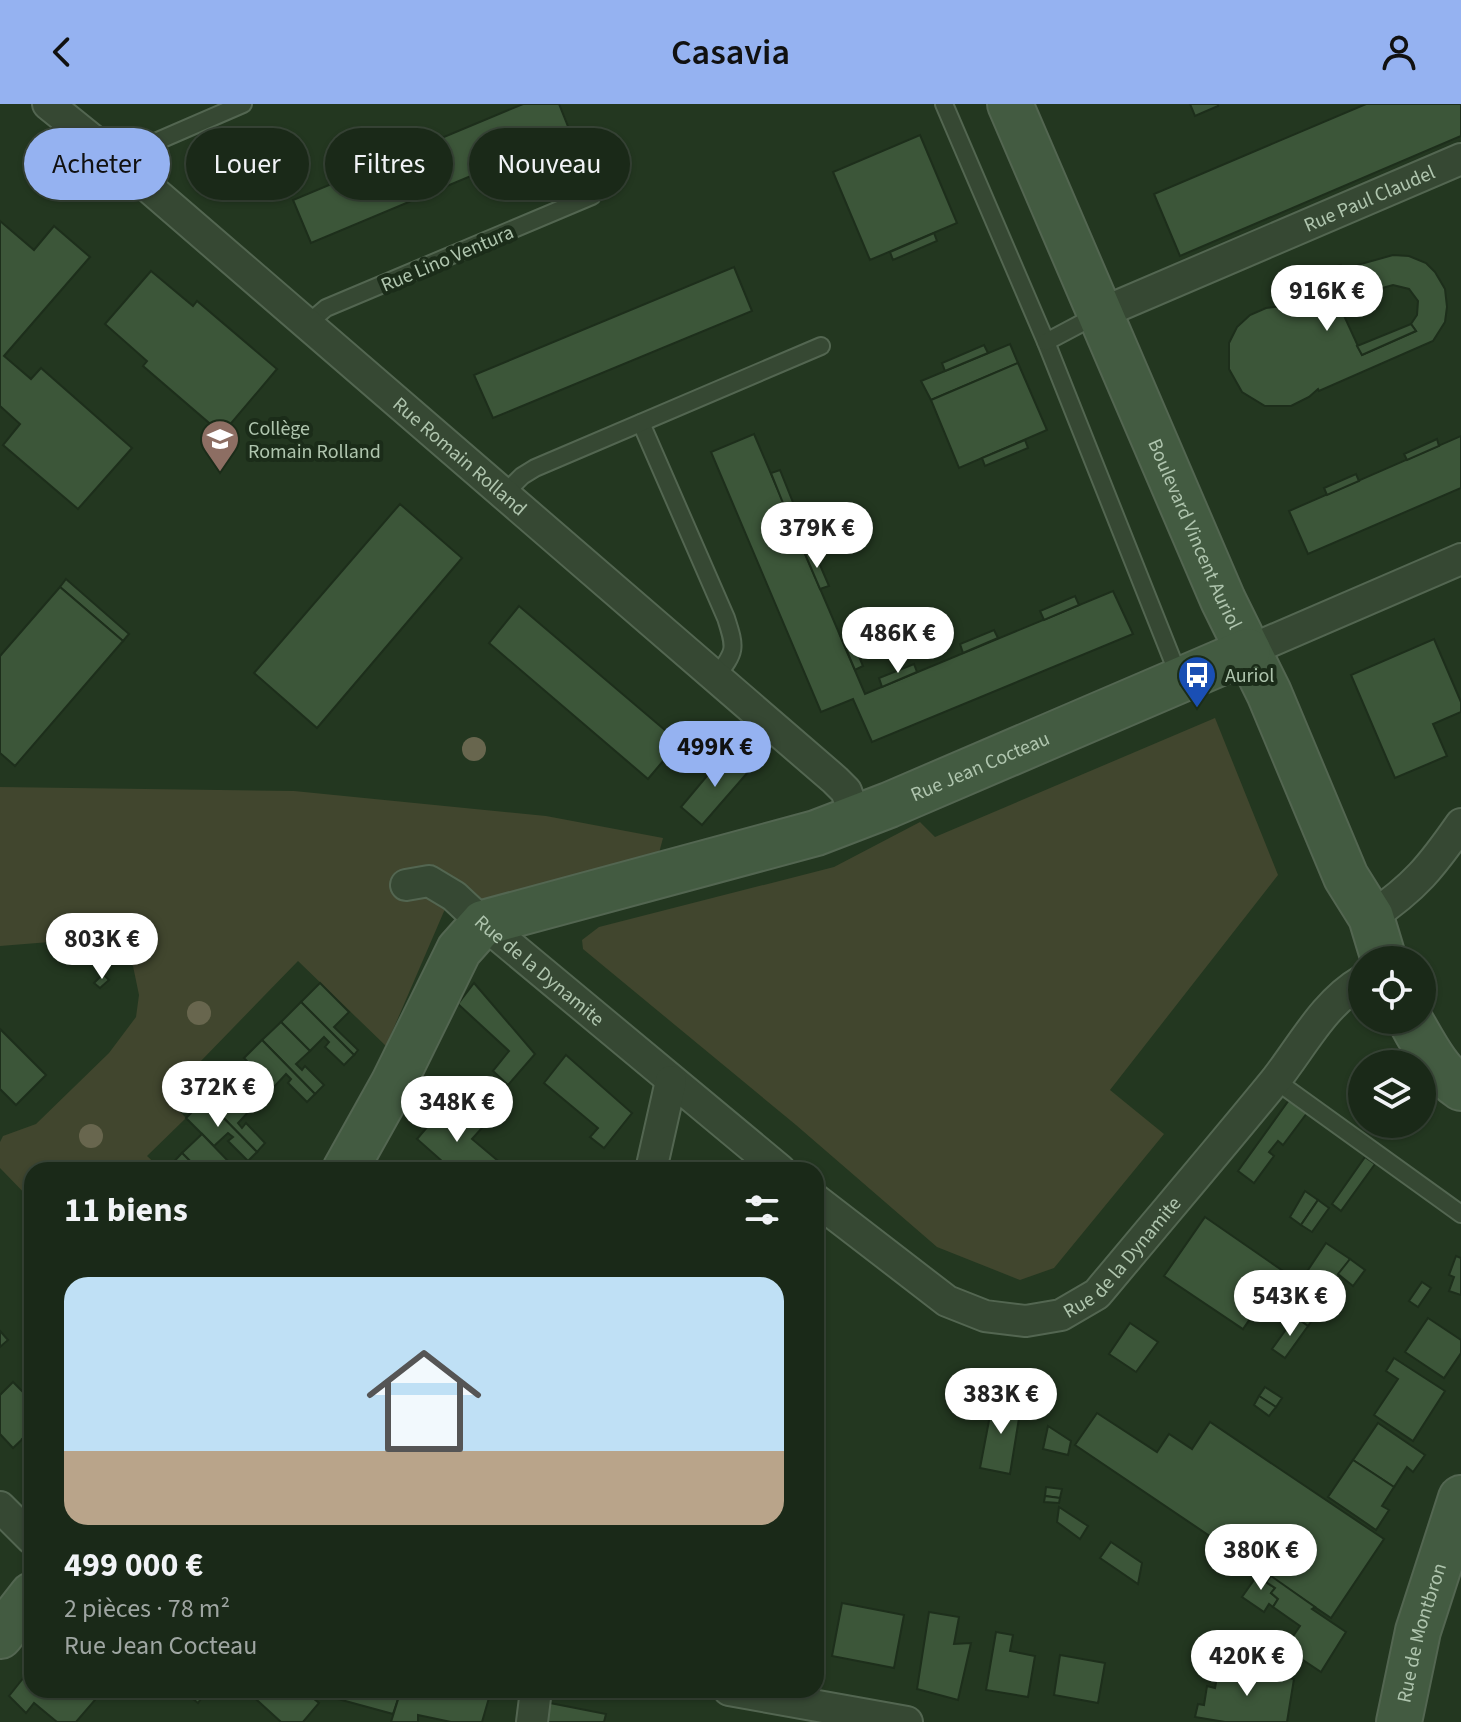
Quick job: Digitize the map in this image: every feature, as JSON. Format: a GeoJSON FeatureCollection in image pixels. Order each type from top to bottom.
{"type":"FeatureCollection","features":[{"type":"Feature","properties":{"kind":"street","name":"Rue Romain Rolland"},"geometry":{"type":"LineString","coordinates":[[48,104],[78,128]]}},
{"type":"Feature","properties":{"kind":"street","name":"Boulevard Vincent Auriol"},"geometry":{"type":"LineString","coordinates":[[1010,104],[1099,314],[1269,693],[1346,877],[1371,917],[1380,946]]}},
{"type":"Feature","properties":{"kind":"street","name":"Rue Paul Claudel"},"geometry":{"type":"LineString","coordinates":[[1099,314],[1461,159]]}},
{"type":"Feature","properties":{"kind":"street","name":"Rue Romain Rolland"},"geometry":{"type":"LineString","coordinates":[[163,200],[846,791],[856,818]]}},
{"type":"Feature","properties":{"kind":"street","name":"Rue Jean Cocteau"},"geometry":{"type":"LineString","coordinates":[[483,923],[768,848],[856,818],[1461,559]]}},
{"type":"Feature","properties":{"kind":"street"},"geometry":{"type":"LineString","coordinates":[[1371,917],[1414,885],[1461,824]]}},
{"type":"Feature","properties":{"kind":"street","name":"Rue de la Dynamite"},"geometry":{"type":"LineString","coordinates":[[406,885],[429,881],[454,896],[770,1162]]}},
{"type":"Feature","properties":{"kind":"street"},"geometry":{"type":"LineString","coordinates":[[349,1162],[393,1084],[459,950],[483,923]]}},
{"type":"Feature","properties":{"kind":"street","name":"Rue de la Dynamite"},"geometry":{"type":"LineString","coordinates":[[824,1206],[947,1301],[985,1316],[1026,1321],[1061,1315],[1097,1294],[1275,1080],[1332,1004],[1348,989]]}},
{"type":"Feature","properties":{"kind":"street"},"geometry":{"type":"LineString","coordinates":[[1418,1034],[1428,1052],[1458,1087]]}},
{"type":"Feature","properties":{"kind":"street"},"geometry":{"type":"LineString","coordinates":[[653,1162],[671,1081]]}},
{"type":"Feature","properties":{"kind":"street","name":"Rue de Montbron"},"geometry":{"type":"LineString","coordinates":[[1399,1722],[1418,1631],[1461,1498]]}},
{"type":"Feature","properties":{"kind":"street"},"geometry":{"type":"LineString","coordinates":[[0,1507],[24,1531]]}},
{"type":"Feature","properties":{"kind":"street"},"geometry":{"type":"LineString","coordinates":[[0,1636],[24,1605]]}},
{"type":"Feature","properties":{"kind":"street"},"geometry":{"type":"LineString","coordinates":[[532,1722],[535,1698]]}},
{"type":"Feature","properties":{"kind":"street"},"geometry":{"type":"LineString","coordinates":[[774,1698],[907,1722]]}},
{"type":"Feature","properties":{"kind":"lane"},"geometry":{"type":"LineString","coordinates":[[170,136],[243,104]]}},
{"type":"Feature","properties":{"kind":"lane"},"geometry":{"type":"LineString","coordinates":[[944,104],[1046,342],[1180,681]]}},
{"type":"Feature","properties":{"kind":"lane","name":"Rue Lino Ventura"},"geometry":{"type":"LineString","coordinates":[[306,325],[326,308],[582,200]]}},
{"type":"Feature","properties":{"kind":"lane"},"geometry":{"type":"LineString","coordinates":[[1046,342],[1099,314]]}},
{"type":"Feature","properties":{"kind":"lane"},"geometry":{"type":"LineString","coordinates":[[504,494],[535,468],[821,346]]}},
{"type":"Feature","properties":{"kind":"lane"},"geometry":{"type":"LineString","coordinates":[[641,423],[726,618],[733,642],[732,656],[716,677]]}},
{"type":"Feature","properties":{"kind":"lane"},"geometry":{"type":"LineString","coordinates":[[1275,1080],[1461,1214]]}},
{"type":"Feature","properties":{"kind":"green space"},"geometry":{"type":"Polygon","coordinates":[[[1215,718],[1278,875],[1110,1090],[1164,1134],[1054,1268],[1020,1280],[937,1247],[796,1125],[583,949],[582,940],[599,927],[834,867],[920,822],[935,837],[1215,718]]]}},
{"type":"Feature","properties":{"kind":"green space"},"geometry":{"type":"Polygon","coordinates":[[[0,787],[294,791],[546,816],[663,838],[659,853],[445,909],[386,1046],[298,961],[166,1097],[186,1118],[147,1156],[153,1162],[24,1162],[24,1193],[0,1168],[0,1142],[3,1136],[36,1124],[109,1053],[136,1017],[139,995],[133,966],[117,950],[87,939],[0,946],[0,787]]]}},
{"type":"Feature","properties":{"kind":"building"},"geometry":{"type":"Polygon","coordinates":[[[523,104],[559,104],[569,128],[469,128],[469,177],[453,183],[453,133],[523,104]]]}},
{"type":"Feature","properties":{"kind":"building"},"geometry":{"type":"Polygon","coordinates":[[[1190,104],[1218,104],[1218,106],[1195,116],[1190,104]]]}},
{"type":"Feature","properties":{"kind":"building"},"geometry":{"type":"Polygon","coordinates":[[[1366,104],[1461,104],[1461,136],[1180,256],[1154,194],[1366,104]]]}},
{"type":"Feature","properties":{"kind":"building"},"geometry":{"type":"Polygon","coordinates":[[[920,135],[957,223],[870,260],[833,172],[920,135]]]}},
{"type":"Feature","properties":{"kind":"building"},"geometry":{"type":"Polygon","coordinates":[[[325,187],[325,200],[414,200],[311,243],[293,200],[309,200],[309,193],[325,187]]]}},
{"type":"Feature","properties":{"kind":"building"},"geometry":{"type":"Polygon","coordinates":[[[0,221],[34,250],[54,226],[90,257],[4,356],[31,379],[41,368],[132,448],[78,509],[3,445],[20,424],[0,406],[0,221]]]}},
{"type":"Feature","properties":{"kind":"building"},"geometry":{"type":"Polygon","coordinates":[[[934,233],[937,241],[893,260],[890,252],[934,233]]]}},
{"type":"Feature","properties":{"kind":"building"},"geometry":{"type":"Polygon","coordinates":[[[1393,255],[1409,256],[1426,263],[1445,289],[1445,322],[1433,341],[1318,389],[1291,406],[1265,406],[1242,392],[1229,369],[1229,343],[1237,327],[1250,315],[1266,308],[1283,306],[1276,288],[1325,274],[1362,355],[1416,331],[1411,324],[1417,315],[1418,301],[1409,289],[1393,285],[1361,294],[1343,269],[1393,255]]]}},
{"type":"Feature","properties":{"kind":"building"},"geometry":{"type":"Polygon","coordinates":[[[1341,265],[1355,285],[1333,292],[1323,270],[1341,265]]]}},
{"type":"Feature","properties":{"kind":"building"},"geometry":{"type":"Polygon","coordinates":[[[734,267],[752,311],[493,418],[474,375],[734,267]]]}},
{"type":"Feature","properties":{"kind":"building"},"geometry":{"type":"Polygon","coordinates":[[[151,271],[193,306],[197,301],[277,369],[222,434],[143,366],[147,361],[105,324],[151,271]]]}},
{"type":"Feature","properties":{"kind":"building"},"geometry":{"type":"Polygon","coordinates":[[[1411,324],[1416,331],[1362,355],[1357,346],[1411,324]]]}},
{"type":"Feature","properties":{"kind":"building"},"geometry":{"type":"Polygon","coordinates":[[[1010,344],[1018,363],[931,400],[921,381],[1010,344]]]}},
{"type":"Feature","properties":{"kind":"building"},"geometry":{"type":"Polygon","coordinates":[[[984,345],[988,353],[945,371],[942,363],[984,345]]]}},
{"type":"Feature","properties":{"kind":"building"},"geometry":{"type":"Polygon","coordinates":[[[1018,363],[1047,430],[959,468],[931,400],[1018,363]]]}},
{"type":"Feature","properties":{"kind":"building"},"geometry":{"type":"Polygon","coordinates":[[[754,434],[865,694],[1113,591],[1133,634],[872,742],[853,699],[821,712],[711,452],[754,434]]]}},
{"type":"Feature","properties":{"kind":"building"},"geometry":{"type":"Polygon","coordinates":[[[1461,436],[1461,488],[1308,554],[1289,511],[1461,436]]]}},
{"type":"Feature","properties":{"kind":"building"},"geometry":{"type":"Polygon","coordinates":[[[1437,439],[1439,446],[1407,460],[1404,454],[1437,439]]]}},
{"type":"Feature","properties":{"kind":"building"},"geometry":{"type":"Polygon","coordinates":[[[1025,440],[1028,448],[985,466],[982,458],[1025,440]]]}},
{"type":"Feature","properties":{"kind":"building"},"geometry":{"type":"Polygon","coordinates":[[[780,470],[794,505],[785,508],[771,473],[780,470]]]}},
{"type":"Feature","properties":{"kind":"building"},"geometry":{"type":"Polygon","coordinates":[[[1356,474],[1359,481],[1327,495],[1324,488],[1356,474]]]}},
{"type":"Feature","properties":{"kind":"building"},"geometry":{"type":"Polygon","coordinates":[[[400,504],[462,558],[317,728],[254,673],[400,504]]]}},
{"type":"Feature","properties":{"kind":"building"},"geometry":{"type":"Polygon","coordinates":[[[814,551],[829,586],[820,589],[805,554],[814,551]]]}},
{"type":"Feature","properties":{"kind":"building"},"geometry":{"type":"Polygon","coordinates":[[[66,579],[129,634],[123,641],[60,587],[66,579]]]}},
{"type":"Feature","properties":{"kind":"building"},"geometry":{"type":"Polygon","coordinates":[[[60,587],[123,641],[15,766],[0,753],[0,656],[60,587]]]}},
{"type":"Feature","properties":{"kind":"building"},"geometry":{"type":"Polygon","coordinates":[[[1075,596],[1079,605],[1044,620],[1040,611],[1075,596]]]}},
{"type":"Feature","properties":{"kind":"building"},"geometry":{"type":"Polygon","coordinates":[[[519,606],[679,742],[648,779],[489,643],[519,606]]]}},
{"type":"Feature","properties":{"kind":"building"},"geometry":{"type":"Polygon","coordinates":[[[994,630],[998,638],[963,653],[960,644],[994,630]]]}},
{"type":"Feature","properties":{"kind":"building"},"geometry":{"type":"Polygon","coordinates":[[[849,632],[863,666],[855,670],[840,635],[849,632]]]}},
{"type":"Feature","properties":{"kind":"building"},"geometry":{"type":"Polygon","coordinates":[[[1434,639],[1461,702],[1461,712],[1433,724],[1447,756],[1395,778],[1351,675],[1434,639]]]}},
{"type":"Feature","properties":{"kind":"building"},"geometry":{"type":"Polygon","coordinates":[[[914,664],[917,672],[882,687],[879,678],[914,664]]]}},
{"type":"Feature","properties":{"kind":"building"},"geometry":{"type":"Polygon","coordinates":[[[727,752],[749,771],[702,825],[681,807],[727,752]]]}},
{"type":"Feature","properties":{"kind":"building"},"geometry":{"type":"Polygon","coordinates":[[[103,974],[109,980],[100,988],[94,983],[103,974]]]}},
{"type":"Feature","properties":{"kind":"building"},"geometry":{"type":"Polygon","coordinates":[[[320,983],[349,1012],[334,1027],[358,1050],[354,1055],[301,1002],[320,983]]]}},
{"type":"Feature","properties":{"kind":"building"},"geometry":{"type":"Polygon","coordinates":[[[474,983],[535,1054],[508,1085],[493,1071],[509,1051],[458,1004],[474,983]]]}},
{"type":"Feature","properties":{"kind":"building"},"geometry":{"type":"Polygon","coordinates":[[[301,1002],[354,1055],[344,1065],[325,1047],[329,1042],[324,1037],[310,1051],[281,1022],[301,1002]]]}},
{"type":"Feature","properties":{"kind":"building"},"geometry":{"type":"Polygon","coordinates":[[[281,1022],[310,1051],[296,1064],[302,1070],[305,1066],[324,1085],[315,1094],[262,1040],[281,1022]]]}},
{"type":"Feature","properties":{"kind":"building"},"geometry":{"type":"Polygon","coordinates":[[[0,1029],[46,1075],[16,1105],[0,1089],[0,1029]]]}},
{"type":"Feature","properties":{"kind":"building"},"geometry":{"type":"Polygon","coordinates":[[[262,1040],[315,1094],[307,1102],[288,1083],[291,1079],[286,1074],[273,1088],[244,1058],[262,1040]]]}},
{"type":"Feature","properties":{"kind":"building"},"geometry":{"type":"Polygon","coordinates":[[[566,1055],[632,1113],[604,1148],[590,1137],[598,1128],[544,1083],[566,1055]]]}},
{"type":"Feature","properties":{"kind":"building"},"geometry":{"type":"Polygon","coordinates":[[[225,1079],[253,1107],[238,1123],[242,1128],[246,1123],[265,1143],[257,1152],[205,1099],[225,1079]]]}},
{"type":"Feature","properties":{"kind":"building"},"geometry":{"type":"Polygon","coordinates":[[[205,1099],[257,1152],[248,1161],[228,1141],[233,1137],[228,1133],[214,1146],[186,1118],[205,1099]]]}},
{"type":"Feature","properties":{"kind":"building"},"geometry":{"type":"Polygon","coordinates":[[[1289,1100],[1307,1113],[1283,1145],[1278,1141],[1269,1152],[1274,1156],[1254,1183],[1238,1171],[1289,1100]]]}},
{"type":"Feature","properties":{"kind":"building"},"geometry":{"type":"Polygon","coordinates":[[[440,1112],[454,1123],[463,1112],[482,1128],[472,1139],[497,1160],[443,1162],[417,1139],[440,1112]]]}},
{"type":"Feature","properties":{"kind":"building"},"geometry":{"type":"Polygon","coordinates":[[[202,1134],[229,1162],[191,1162],[182,1153],[202,1134]]]}},
{"type":"Feature","properties":{"kind":"building"},"geometry":{"type":"Polygon","coordinates":[[[182,1153],[191,1162],[174,1162],[182,1153]]]}},
{"type":"Feature","properties":{"kind":"building"},"geometry":{"type":"Polygon","coordinates":[[[1365,1157],[1375,1164],[1341,1211],[1332,1204],[1365,1157]]]}},
{"type":"Feature","properties":{"kind":"building"},"geometry":{"type":"Polygon","coordinates":[[[1305,1191],[1318,1200],[1301,1225],[1290,1217],[1305,1191]]]}},
{"type":"Feature","properties":{"kind":"building"},"geometry":{"type":"Polygon","coordinates":[[[1318,1200],[1329,1208],[1312,1232],[1301,1225],[1318,1200]]]}},
{"type":"Feature","properties":{"kind":"building"},"geometry":{"type":"Polygon","coordinates":[[[1205,1217],[1283,1271],[1243,1329],[1164,1276],[1205,1217]]]}},
{"type":"Feature","properties":{"kind":"building"},"geometry":{"type":"Polygon","coordinates":[[[1326,1243],[1350,1259],[1323,1298],[1300,1282],[1326,1243]]]}},
{"type":"Feature","properties":{"kind":"building"},"geometry":{"type":"Polygon","coordinates":[[[1456,1256],[1461,1258],[1461,1295],[1449,1291],[1454,1277],[1449,1275],[1456,1256]]]}},
{"type":"Feature","properties":{"kind":"building"},"geometry":{"type":"Polygon","coordinates":[[[1350,1259],[1365,1270],[1353,1286],[1338,1274],[1350,1259]]]}},
{"type":"Feature","properties":{"kind":"building"},"geometry":{"type":"Polygon","coordinates":[[[1283,1271],[1313,1291],[1295,1317],[1265,1296],[1283,1271]]]}},
{"type":"Feature","properties":{"kind":"building"},"geometry":{"type":"Polygon","coordinates":[[[1422,1282],[1431,1288],[1418,1307],[1409,1301],[1422,1282]]]}},
{"type":"Feature","properties":{"kind":"building"},"geometry":{"type":"Polygon","coordinates":[[[1313,1291],[1326,1301],[1308,1326],[1295,1317],[1313,1291]]]}},
{"type":"Feature","properties":{"kind":"building"},"geometry":{"type":"Polygon","coordinates":[[[1295,1317],[1308,1326],[1285,1358],[1272,1349],[1295,1317]]]}},
{"type":"Feature","properties":{"kind":"building"},"geometry":{"type":"Polygon","coordinates":[[[1428,1318],[1461,1340],[1461,1353],[1444,1378],[1405,1352],[1428,1318]]]}},
{"type":"Feature","properties":{"kind":"building"},"geometry":{"type":"Polygon","coordinates":[[[1130,1323],[1158,1342],[1136,1372],[1109,1354],[1130,1323]]]}},
{"type":"Feature","properties":{"kind":"building"},"geometry":{"type":"Polygon","coordinates":[[[0,1331],[8,1340],[0,1347],[0,1331]]]}},
{"type":"Feature","properties":{"kind":"building"},"geometry":{"type":"Polygon","coordinates":[[[1394,1358],[1445,1391],[1413,1441],[1374,1415],[1398,1379],[1386,1371],[1394,1358]]]}},
{"type":"Feature","properties":{"kind":"building"},"geometry":{"type":"Polygon","coordinates":[[[13,1382],[24,1393],[24,1438],[13,1448],[0,1434],[0,1395],[13,1382]]]}},
{"type":"Feature","properties":{"kind":"building"},"geometry":{"type":"Polygon","coordinates":[[[1265,1387],[1282,1398],[1276,1407],[1259,1396],[1265,1387]]]}},
{"type":"Feature","properties":{"kind":"building"},"geometry":{"type":"Polygon","coordinates":[[[995,1389],[1020,1412],[1010,1474],[980,1468],[995,1389]]]}},
{"type":"Feature","properties":{"kind":"building"},"geometry":{"type":"Polygon","coordinates":[[[1259,1396],[1276,1407],[1269,1416],[1254,1405],[1259,1396]]]}},
{"type":"Feature","properties":{"kind":"building"},"geometry":{"type":"Polygon","coordinates":[[[1097,1413],[1157,1452],[1169,1434],[1192,1449],[1210,1422],[1384,1539],[1331,1618],[1075,1445],[1097,1413]]]}},
{"type":"Feature","properties":{"kind":"building"},"geometry":{"type":"Polygon","coordinates":[[[1378,1423],[1425,1455],[1413,1472],[1407,1467],[1394,1487],[1353,1460],[1378,1423]]]}},
{"type":"Feature","properties":{"kind":"building"},"geometry":{"type":"Polygon","coordinates":[[[1048,1426],[1071,1441],[1068,1455],[1043,1449],[1048,1426]]]}},
{"type":"Feature","properties":{"kind":"building"},"geometry":{"type":"Polygon","coordinates":[[[1353,1460],[1394,1487],[1382,1506],[1389,1510],[1376,1530],[1328,1497],[1353,1460]]]}},
{"type":"Feature","properties":{"kind":"building"},"geometry":{"type":"Polygon","coordinates":[[[1046,1487],[1062,1489],[1060,1498],[1045,1496],[1046,1487]]]}},
{"type":"Feature","properties":{"kind":"building"},"geometry":{"type":"Polygon","coordinates":[[[1045,1496],[1060,1498],[1059,1503],[1044,1502],[1045,1496]]]}},
{"type":"Feature","properties":{"kind":"building"},"geometry":{"type":"Polygon","coordinates":[[[1059,1507],[1088,1526],[1080,1539],[1057,1522],[1059,1507]]]}},
{"type":"Feature","properties":{"kind":"building"},"geometry":{"type":"Polygon","coordinates":[[[1111,1542],[1142,1563],[1138,1584],[1100,1558],[1111,1542]]]}},
{"type":"Feature","properties":{"kind":"building"},"geometry":{"type":"Polygon","coordinates":[[[1261,1570],[1271,1576],[1266,1582],[1275,1588],[1271,1593],[1278,1599],[1273,1607],[1269,1604],[1264,1612],[1242,1597],[1261,1570]]]}},
{"type":"Feature","properties":{"kind":"building"},"geometry":{"type":"Polygon","coordinates":[[[1271,1576],[1346,1632],[1321,1672],[1285,1648],[1300,1626],[1273,1607],[1278,1599],[1271,1593],[1275,1588],[1266,1582],[1271,1576]]]}},
{"type":"Feature","properties":{"kind":"building"},"geometry":{"type":"Polygon","coordinates":[[[842,1603],[904,1615],[894,1668],[832,1656],[842,1603]]]}},
{"type":"Feature","properties":{"kind":"building"},"geometry":{"type":"Polygon","coordinates":[[[929,1612],[959,1617],[954,1644],[971,1643],[958,1700],[917,1689],[929,1612]]]}},
{"type":"Feature","properties":{"kind":"building"},"geometry":{"type":"Polygon","coordinates":[[[996,1632],[1013,1635],[1010,1651],[1035,1656],[1028,1697],[986,1690],[996,1632]]]}},
{"type":"Feature","properties":{"kind":"building"},"geometry":{"type":"Polygon","coordinates":[[[1060,1655],[1105,1663],[1098,1703],[1054,1695],[1060,1655]]]}},
{"type":"Feature","properties":{"kind":"building"},"geometry":{"type":"Polygon","coordinates":[[[1219,1666],[1294,1679],[1287,1722],[1225,1722],[1195,1717],[1198,1704],[1204,1705],[1207,1686],[1215,1688],[1219,1666]]]}},
{"type":"Feature","properties":{"kind":"building"},"geometry":{"type":"Polygon","coordinates":[[[24,1677],[24,1698],[95,1700],[76,1722],[57,1722],[34,1703],[26,1713],[9,1696],[24,1677]]]}},
{"type":"Feature","properties":{"kind":"building"},"geometry":{"type":"Polygon","coordinates":[[[255,1698],[313,1698],[319,1703],[303,1722],[281,1722],[255,1698]]]}},
{"type":"Feature","properties":{"kind":"building"},"geometry":{"type":"Polygon","coordinates":[[[338,1698],[398,1698],[393,1714],[338,1698]]]}},
{"type":"Feature","properties":{"kind":"building"},"geometry":{"type":"Polygon","coordinates":[[[398,1698],[489,1698],[482,1722],[451,1722],[418,1715],[418,1722],[391,1722],[398,1698]]]}},
{"type":"Feature","properties":{"kind":"building"},"geometry":{"type":"Polygon","coordinates":[[[550,1703],[606,1714],[604,1722],[546,1722],[550,1703]]]}},
{"type":"Feature","properties":{"kind":"place","name":"Collège Romain Rolland"},"geometry":{"type":"Point","coordinates":[220,473]}},
{"type":"Feature","properties":{"kind":"place","name":"Auriol"},"geometry":{"type":"Point","coordinates":[1197,709]}}]}
